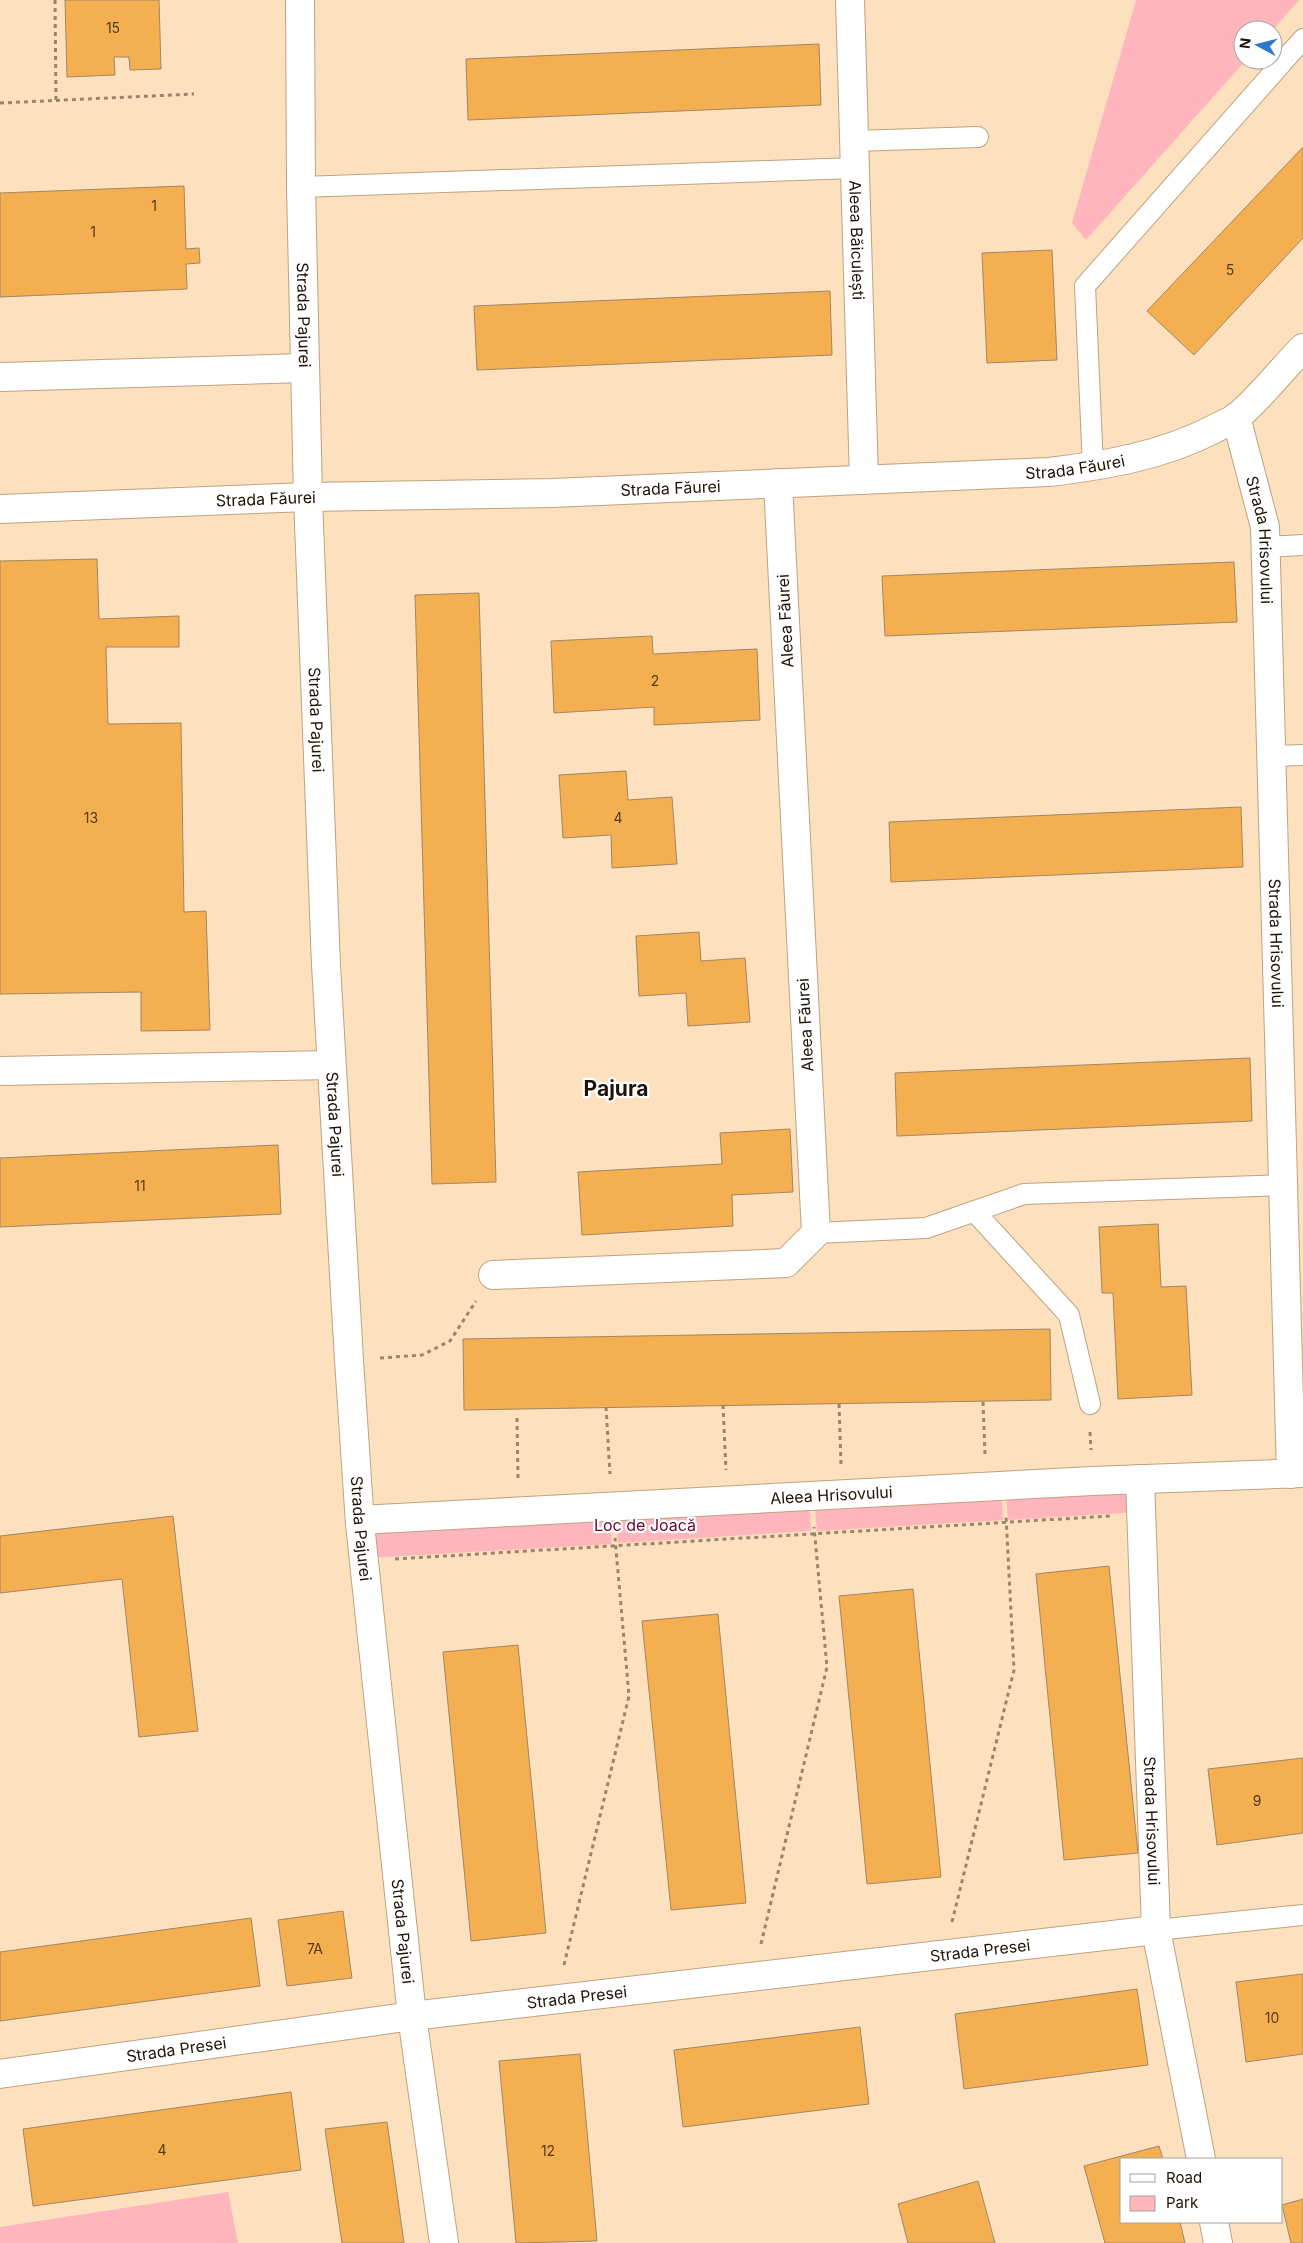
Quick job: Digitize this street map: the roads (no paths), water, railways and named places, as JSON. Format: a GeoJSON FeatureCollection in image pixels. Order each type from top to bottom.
{"type":"FeatureCollection","features":[{"type":"Feature","properties":{"kind":"street","name":"Strada Pajurei"},"geometry":{"type":"LineString","coordinates":[[300,0],[301,187],[308,498],[331,1065],[349,1360],[360,1520],[412,2016],[444,2243]]}},
{"type":"Feature","properties":{"kind":"street","name":"Aleea Băiculești"},"geometry":{"type":"LineString","coordinates":[[850,0],[864,480]]}},
{"type":"Feature","properties":{"kind":"street","name":"Strada Făurei"},"geometry":{"type":"LineString","coordinates":[[0,509],[308,498],[552,493],[1049,472],[1138,458],[1202,435],[1236,418],[1303,348]]}},
{"type":"Feature","properties":{"kind":"street"},"geometry":{"type":"LineString","coordinates":[[0,377],[304,368]]}},
{"type":"Feature","properties":{"kind":"street","name":"Strada Hrisovului"},"geometry":{"type":"LineString","coordinates":[[1236,418],[1265,527],[1272,756],[1293,1146],[1284,1185],[1297,1473]]}},
{"type":"Feature","properties":{"kind":"street","name":"Aleea Făurei"},"geometry":{"type":"LineString","coordinates":[[778,483],[816,1233]]}},
{"type":"Feature","properties":{"kind":"street"},"geometry":{"type":"LineString","coordinates":[[0,1071],[331,1065]]}},
{"type":"Feature","properties":{"kind":"street"},"geometry":{"type":"LineString","coordinates":[[493,1275],[786,1263],[816,1233]]}},
{"type":"Feature","properties":{"kind":"street","name":"Aleea Hrisovului"},"geometry":{"type":"LineString","coordinates":[[360,1520],[1092,1481],[1297,1473]]}},
{"type":"Feature","properties":{"kind":"street","name":"Strada Hrisovului"},"geometry":{"type":"LineString","coordinates":[[1140,1479],[1156,1930],[1201,2158]]}},
{"type":"Feature","properties":{"kind":"street","name":"Strada Presei"},"geometry":{"type":"LineString","coordinates":[[0,2074],[412,2016],[1156,1930]]}},
{"type":"Feature","properties":{"kind":"street"},"geometry":{"type":"LineString","coordinates":[[1214,2223],[1218,2243]]}},
{"type":"Feature","properties":{"kind":"lane"},"geometry":{"type":"LineString","coordinates":[[1093,466],[1085,286],[1303,39]]}},
{"type":"Feature","properties":{"kind":"lane"},"geometry":{"type":"LineString","coordinates":[[854,141],[978,137]]}},
{"type":"Feature","properties":{"kind":"lane"},"geometry":{"type":"LineString","coordinates":[[301,187],[855,168]]}},
{"type":"Feature","properties":{"kind":"lane"},"geometry":{"type":"LineString","coordinates":[[1265,547],[1303,545]]}},
{"type":"Feature","properties":{"kind":"lane"},"geometry":{"type":"LineString","coordinates":[[1272,756],[1303,755]]}},
{"type":"Feature","properties":{"kind":"lane"},"geometry":{"type":"LineString","coordinates":[[816,1233],[926,1228],[1024,1194],[1284,1185]]}},
{"type":"Feature","properties":{"kind":"lane"},"geometry":{"type":"LineString","coordinates":[[974,1211],[1069,1315],[1090,1404]]}},
{"type":"Feature","properties":{"kind":"lane"},"geometry":{"type":"LineString","coordinates":[[1156,1930],[1303,1915]]}},
{"type":"Feature","properties":{"kind":"district","name":"Pajura"},"geometry":{"type":"Point","coordinates":[616,1089]}},
{"type":"Feature","properties":{"kind":"park label","name":"Loc de Joacă"},"geometry":{"type":"Point","coordinates":[645,1525]}}]}
